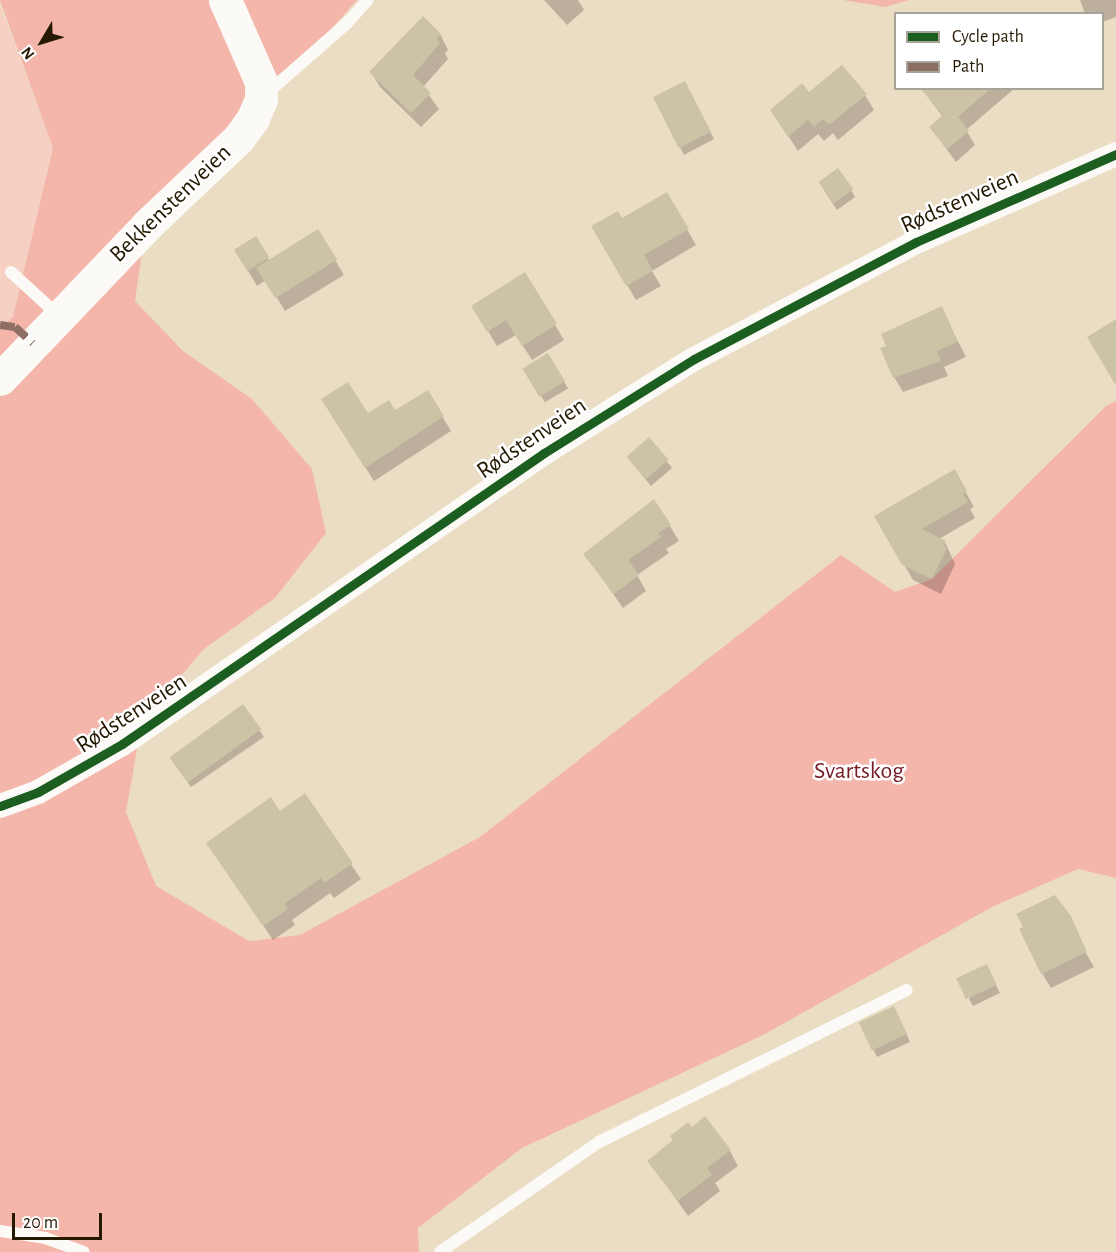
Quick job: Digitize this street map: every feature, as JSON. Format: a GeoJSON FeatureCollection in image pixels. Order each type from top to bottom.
{"type":"FeatureCollection","features":[{"type":"Feature","properties":{"kind":"main road"},"geometry":{"type":"LineString","coordinates":[[225,0],[252,57],[261,82],[261,99]]}},
{"type":"Feature","properties":{"kind":"main road","name":"Bekkenstenveien"},"geometry":{"type":"LineString","coordinates":[[0,379],[148,224],[238,139],[261,99]]}},
{"type":"Feature","properties":{"kind":"street","name":"Rødstenveien"},"geometry":{"type":"LineString","coordinates":[[0,806],[38,792],[122,744],[544,453],[694,359],[916,242],[1116,154]]}},
{"type":"Feature","properties":{"kind":"lane"},"geometry":{"type":"LineString","coordinates":[[261,99],[314,54],[368,0]]}},
{"type":"Feature","properties":{"kind":"lane"},"geometry":{"type":"LineString","coordinates":[[11,272],[59,316]]}},
{"type":"Feature","properties":{"kind":"lane"},"geometry":{"type":"LineString","coordinates":[[441,1252],[599,1142],[906,990]]}},
{"type":"Feature","properties":{"kind":"lane"},"geometry":{"type":"LineString","coordinates":[[0,1232],[45,1238],[84,1252]]}},
{"type":"Feature","properties":{"kind":"shaded area"},"geometry":{"type":"Polygon","coordinates":[[[0,5],[53,148],[13,317],[0,329],[0,5]]]}},
{"type":"Feature","properties":{"kind":"green space","name":"Svartskog"},"geometry":{"type":"Polygon","coordinates":[[[0,0],[357,0],[144,238],[135,301],[183,351],[252,399],[312,469],[326,533],[275,598],[204,649],[142,721],[126,812],[156,886],[249,941],[300,935],[480,837],[841,555],[895,592],[932,579],[1106,406],[1116,401],[1116,878],[1078,869],[992,907],[763,1035],[522,1148],[418,1228],[419,1252],[0,1252],[0,329],[13,317],[53,148],[0,0]]]}},
{"type":"Feature","properties":{"kind":"green space"},"geometry":{"type":"Polygon","coordinates":[[[843,0],[909,0],[885,7],[843,0]]]}},
{"type":"Feature","properties":{"kind":"building"},"geometry":{"type":"Polygon","coordinates":[[[423,16],[441,34],[436,39],[440,43],[413,75],[431,93],[411,113],[369,72],[423,16]]]}},
{"type":"Feature","properties":{"kind":"building"},"geometry":{"type":"Polygon","coordinates":[[[842,65],[867,94],[829,125],[823,119],[814,127],[808,120],[788,137],[770,110],[802,83],[809,92],[842,65]]]}},
{"type":"Feature","properties":{"kind":"building"},"geometry":{"type":"Polygon","coordinates":[[[685,81],[711,132],[679,148],[653,97],[685,81]]]}},
{"type":"Feature","properties":{"kind":"building"},"geometry":{"type":"Polygon","coordinates":[[[922,90],[989,90],[958,117],[969,131],[947,149],[929,127],[943,115],[922,90]]]}},
{"type":"Feature","properties":{"kind":"building"},"geometry":{"type":"Polygon","coordinates":[[[838,168],[853,189],[834,203],[819,182],[838,168]]]}},
{"type":"Feature","properties":{"kind":"building"},"geometry":{"type":"Polygon","coordinates":[[[667,192],[689,229],[644,255],[653,271],[626,286],[591,226],[618,211],[622,218],[667,192]]]}},
{"type":"Feature","properties":{"kind":"building"},"geometry":{"type":"Polygon","coordinates":[[[318,229],[337,260],[275,298],[256,268],[318,229]]]}},
{"type":"Feature","properties":{"kind":"building"},"geometry":{"type":"Polygon","coordinates":[[[256,236],[269,257],[247,271],[234,250],[256,236]]]}},
{"type":"Feature","properties":{"kind":"building"},"geometry":{"type":"Polygon","coordinates":[[[525,272],[557,324],[522,346],[506,320],[487,332],[471,306],[525,272]]]}},
{"type":"Feature","properties":{"kind":"building"},"geometry":{"type":"Polygon","coordinates":[[[942,306],[958,342],[937,351],[941,361],[893,378],[880,348],[886,346],[881,334],[942,306]]]}},
{"type":"Feature","properties":{"kind":"building"},"geometry":{"type":"Polygon","coordinates":[[[1116,319],[1116,386],[1087,337],[1116,319]]]}},
{"type":"Feature","properties":{"kind":"building"},"geometry":{"type":"Polygon","coordinates":[[[548,353],[565,381],[539,397],[522,368],[548,353]]]}},
{"type":"Feature","properties":{"kind":"building"},"geometry":{"type":"Polygon","coordinates":[[[348,382],[368,413],[389,400],[395,410],[428,390],[444,416],[365,468],[321,399],[348,382]]]}},
{"type":"Feature","properties":{"kind":"building"},"geometry":{"type":"Polygon","coordinates":[[[649,437],[669,460],[646,479],[626,457],[649,437]]]}},
{"type":"Feature","properties":{"kind":"building"},"geometry":{"type":"Polygon","coordinates":[[[955,469],[967,491],[963,494],[968,502],[922,529],[946,541],[944,546],[947,548],[932,579],[902,565],[874,516],[955,469]]]}},
{"type":"Feature","properties":{"kind":"building"},"geometry":{"type":"Polygon","coordinates":[[[654,499],[671,525],[658,533],[661,537],[628,560],[639,575],[614,594],[583,554],[654,499]]]}},
{"type":"Feature","properties":{"kind":"building"},"geometry":{"type":"Polygon","coordinates":[[[243,704],[261,729],[188,783],[169,757],[243,704]]]}},
{"type":"Feature","properties":{"kind":"building"},"geometry":{"type":"Polygon","coordinates":[[[305,793],[353,863],[324,883],[321,878],[284,904],[288,909],[263,926],[206,843],[271,797],[280,811],[305,793]]]}},
{"type":"Feature","properties":{"kind":"building"},"geometry":{"type":"Polygon","coordinates":[[[1055,895],[1071,916],[1087,952],[1041,974],[1019,929],[1023,927],[1016,914],[1055,895]]]}},
{"type":"Feature","properties":{"kind":"building"},"geometry":{"type":"Polygon","coordinates":[[[987,964],[997,985],[966,999],[956,978],[987,964]]]}},
{"type":"Feature","properties":{"kind":"building"},"geometry":{"type":"Polygon","coordinates":[[[894,1006],[907,1034],[872,1051],[859,1022],[894,1006]]]}},
{"type":"Feature","properties":{"kind":"building"},"geometry":{"type":"Polygon","coordinates":[[[705,1116],[731,1150],[707,1168],[712,1175],[678,1201],[647,1161],[673,1140],[670,1136],[688,1122],[692,1127],[705,1116]]]}},
{"type":"Feature","properties":{"kind":"marked path"},"geometry":{"type":"LineString","coordinates":[[0,325],[15,327],[33,343]]}},
{"type":"Feature","properties":{"kind":"cycle path"},"geometry":{"type":"LineString","coordinates":[[0,806],[38,792],[122,744],[544,453],[694,359],[916,242],[1116,154]]}}]}
